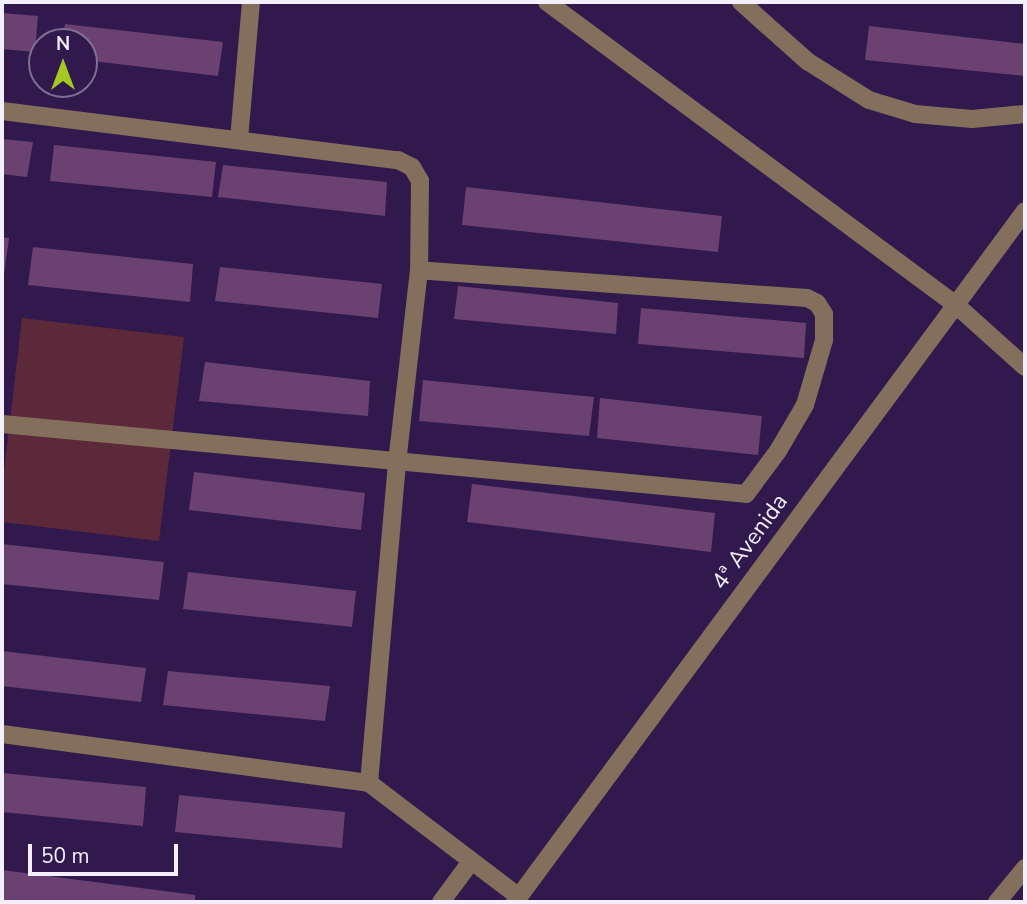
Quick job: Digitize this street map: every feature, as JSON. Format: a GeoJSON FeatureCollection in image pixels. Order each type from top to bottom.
{"type":"FeatureCollection","features":[{"type":"Feature","properties":{"kind":"street"},"geometry":{"type":"LineString","coordinates":[[239,139],[251,2]]}},
{"type":"Feature","properties":{"kind":"street"},"geometry":{"type":"LineString","coordinates":[[547,2],[956,305],[1025,367]]}},
{"type":"Feature","properties":{"kind":"street"},"geometry":{"type":"LineString","coordinates":[[741,2],[807,61],[869,100],[915,114],[972,119],[1025,114]]}},
{"type":"Feature","properties":{"kind":"street"},"geometry":{"type":"LineString","coordinates":[[2,111],[398,160],[412,167],[421,181],[419,270],[397,463],[369,783]]}},
{"type":"Feature","properties":{"kind":"street","name":"4ª Avenida"},"geometry":{"type":"LineString","coordinates":[[517,900],[1025,211]]}},
{"type":"Feature","properties":{"kind":"street"},"geometry":{"type":"LineString","coordinates":[[2,424],[746,494],[778,451],[805,405],[824,340],[824,314],[817,303],[807,298],[419,270]]}},
{"type":"Feature","properties":{"kind":"street"},"geometry":{"type":"LineString","coordinates":[[2,734],[369,783],[517,900]]}},
{"type":"Feature","properties":{"kind":"street"},"geometry":{"type":"LineString","coordinates":[[441,902],[470,863]]}},
{"type":"Feature","properties":{"kind":"street"},"geometry":{"type":"LineString","coordinates":[[997,902],[1025,867]]}},
{"type":"Feature","properties":{"kind":"shaded area"},"geometry":{"type":"Polygon","coordinates":[[[22,318],[184,337],[159,541],[2,522],[2,489],[22,318]]]}},
{"type":"Feature","properties":{"kind":"building"},"geometry":{"type":"Polygon","coordinates":[[[2,13],[38,16],[37,28],[28,28],[28,51],[2,49],[2,13]]]}},
{"type":"Feature","properties":{"kind":"building"},"geometry":{"type":"Polygon","coordinates":[[[65,24],[223,42],[218,76],[98,62],[98,28],[64,28],[65,24]]]}},
{"type":"Feature","properties":{"kind":"building"},"geometry":{"type":"Polygon","coordinates":[[[869,26],[1025,44],[1025,76],[865,60],[869,26]]]}},
{"type":"Feature","properties":{"kind":"building"},"geometry":{"type":"Polygon","coordinates":[[[2,139],[33,142],[27,177],[2,174],[2,139]]]}},
{"type":"Feature","properties":{"kind":"building"},"geometry":{"type":"Polygon","coordinates":[[[54,145],[216,162],[212,197],[50,181],[54,145]]]}},
{"type":"Feature","properties":{"kind":"building"},"geometry":{"type":"Polygon","coordinates":[[[223,165],[387,182],[385,216],[218,197],[223,165]]]}},
{"type":"Feature","properties":{"kind":"building"},"geometry":{"type":"Polygon","coordinates":[[[466,187],[722,216],[718,252],[462,225],[466,187]]]}},
{"type":"Feature","properties":{"kind":"building"},"geometry":{"type":"Polygon","coordinates":[[[2,237],[9,238],[4,275],[2,275],[2,237]]]}},
{"type":"Feature","properties":{"kind":"building"},"geometry":{"type":"Polygon","coordinates":[[[33,247],[193,264],[190,302],[28,285],[33,247]]]}},
{"type":"Feature","properties":{"kind":"building"},"geometry":{"type":"Polygon","coordinates":[[[220,267],[382,284],[378,318],[215,301],[220,267]]]}},
{"type":"Feature","properties":{"kind":"building"},"geometry":{"type":"Polygon","coordinates":[[[458,286],[618,303],[616,334],[454,319],[458,286]]]}},
{"type":"Feature","properties":{"kind":"building"},"geometry":{"type":"Polygon","coordinates":[[[641,308],[806,323],[804,358],[638,344],[641,308]]]}},
{"type":"Feature","properties":{"kind":"building"},"geometry":{"type":"Polygon","coordinates":[[[205,362],[370,381],[368,416],[199,401],[205,362]]]}},
{"type":"Feature","properties":{"kind":"building"},"geometry":{"type":"Polygon","coordinates":[[[423,380],[594,397],[589,436],[419,421],[423,380]]]}},
{"type":"Feature","properties":{"kind":"building"},"geometry":{"type":"Polygon","coordinates":[[[600,398],[762,416],[758,455],[597,438],[600,398]]]}},
{"type":"Feature","properties":{"kind":"building"},"geometry":{"type":"Polygon","coordinates":[[[194,472],[365,493],[361,530],[189,510],[194,472]]]}},
{"type":"Feature","properties":{"kind":"building"},"geometry":{"type":"Polygon","coordinates":[[[472,484],[715,513],[711,552],[467,522],[472,484]]]}},
{"type":"Feature","properties":{"kind":"building"},"geometry":{"type":"Polygon","coordinates":[[[2,544],[164,562],[159,600],[2,584],[2,544]]]}},
{"type":"Feature","properties":{"kind":"building"},"geometry":{"type":"Polygon","coordinates":[[[188,572],[356,591],[352,627],[183,609],[188,572]]]}},
{"type":"Feature","properties":{"kind":"building"},"geometry":{"type":"Polygon","coordinates":[[[2,651],[146,668],[141,702],[2,686],[2,651]]]}},
{"type":"Feature","properties":{"kind":"building"},"geometry":{"type":"Polygon","coordinates":[[[168,671],[330,686],[325,721],[163,705],[168,671]]]}},
{"type":"Feature","properties":{"kind":"building"},"geometry":{"type":"Polygon","coordinates":[[[2,773],[146,787],[143,826],[2,812],[2,773]]]}},
{"type":"Feature","properties":{"kind":"building"},"geometry":{"type":"Polygon","coordinates":[[[179,795],[345,812],[342,848],[175,832],[179,795]]]}},
{"type":"Feature","properties":{"kind":"building"},"geometry":{"type":"Polygon","coordinates":[[[2,870],[195,895],[195,902],[2,902],[2,870]]]}}]}
